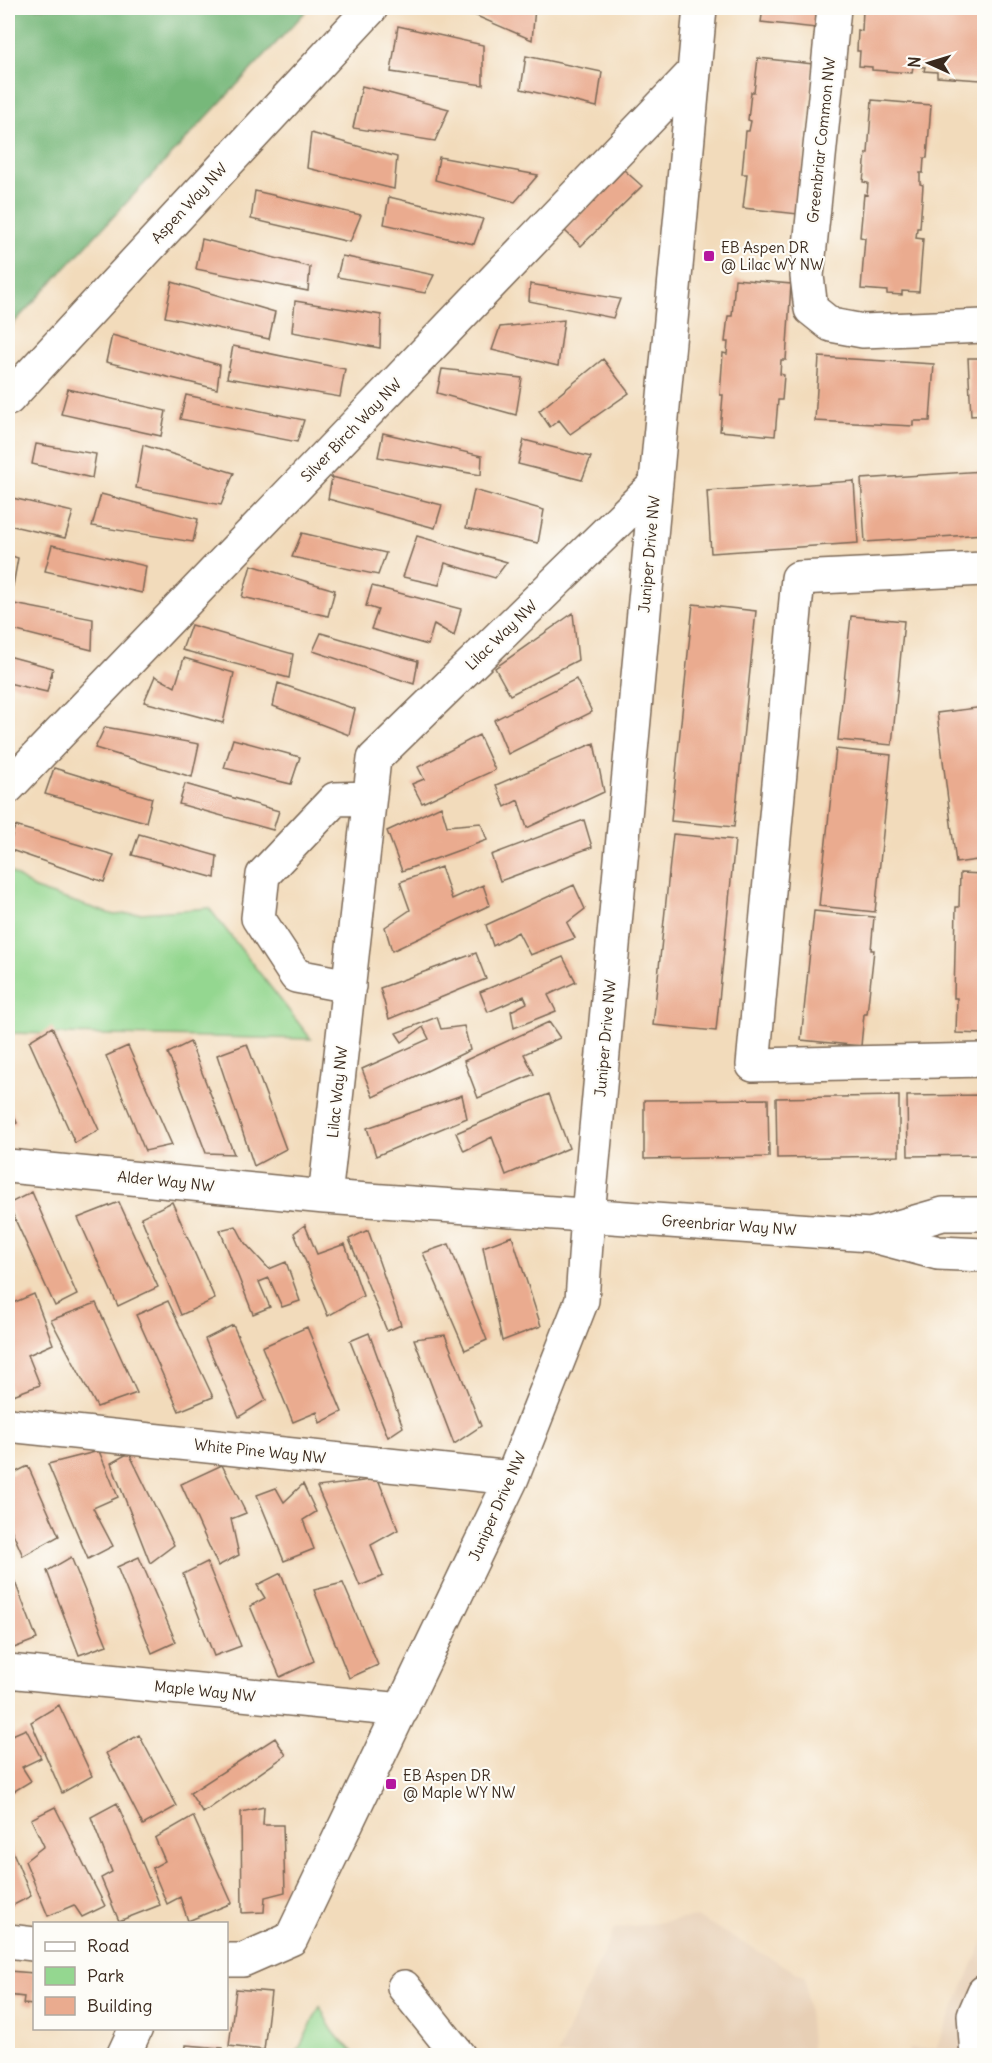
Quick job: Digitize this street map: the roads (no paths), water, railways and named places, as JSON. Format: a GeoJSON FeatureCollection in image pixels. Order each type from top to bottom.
{"type":"FeatureCollection","features":[{"type":"Feature","properties":{"kind":"street","name":"Aspen Way NW"},"geometry":{"type":"LineString","coordinates":[[8,399],[372,8]]}},
{"type":"Feature","properties":{"kind":"street","name":"Juniper Drive NW"},"geometry":{"type":"LineString","coordinates":[[228,1960],[243,1960],[291,1940],[512,1478],[582,1300],[700,8]]}},
{"type":"Feature","properties":{"kind":"street","name":"Greenbriar Common NW"},"geometry":{"type":"LineString","coordinates":[[834,8],[807,276],[811,309],[831,325],[863,331],[984,327]]}},
{"type":"Feature","properties":{"kind":"street","name":"Silver Birch Way NW"},"geometry":{"type":"LineString","coordinates":[[8,787],[694,72]]}},
{"type":"Feature","properties":{"kind":"street","name":"Lilac Way NW"},"geometry":{"type":"LineString","coordinates":[[325,1197],[374,759],[656,484]]}},
{"type":"Feature","properties":{"kind":"street"},"geometry":{"type":"LineString","coordinates":[[984,569],[798,578],[753,1065],[984,1060]]}},
{"type":"Feature","properties":{"kind":"street"},"geometry":{"type":"LineString","coordinates":[[349,986],[296,976],[258,918],[263,875],[335,799],[369,798]]}},
{"type":"Feature","properties":{"kind":"street","name":"Alder Way NW"},"geometry":{"type":"LineString","coordinates":[[8,1166],[325,1197],[588,1215]]}},
{"type":"Feature","properties":{"kind":"street","name":"Greenbriar Way NW"},"geometry":{"type":"LineString","coordinates":[[870,1235],[943,1214],[984,1214]]}},
{"type":"Feature","properties":{"kind":"street","name":"Greenbriar Way NW"},"geometry":{"type":"LineString","coordinates":[[588,1215],[870,1235],[938,1253],[984,1255]]}},
{"type":"Feature","properties":{"kind":"street","name":"White Pine Way NW"},"geometry":{"type":"LineString","coordinates":[[8,1425],[512,1478]]}},
{"type":"Feature","properties":{"kind":"street","name":"Maple Way NW"},"geometry":{"type":"LineString","coordinates":[[8,1671],[402,1710]]}},
{"type":"Feature","properties":{"kind":"street"},"geometry":{"type":"LineString","coordinates":[[8,1941],[33,1944]]}},
{"type":"Feature","properties":{"kind":"street"},"geometry":{"type":"LineString","coordinates":[[404,1987],[459,2055]]}},
{"type":"Feature","properties":{"kind":"street"},"geometry":{"type":"LineString","coordinates":[[977,2055],[974,2015],[984,1992]]}},
{"type":"Feature","properties":{"kind":"street"},"geometry":{"type":"LineString","coordinates":[[123,2055],[135,2030]]}},
{"type":"Feature","properties":{"kind":"place","name":"EB Aspen DR @ Lilac WY NW"},"geometry":{"type":"Point","coordinates":[709,256]}},
{"type":"Feature","properties":{"kind":"place","name":"EB Aspen DR @ Maple WY NW"},"geometry":{"type":"Point","coordinates":[391,1784]}}]}
